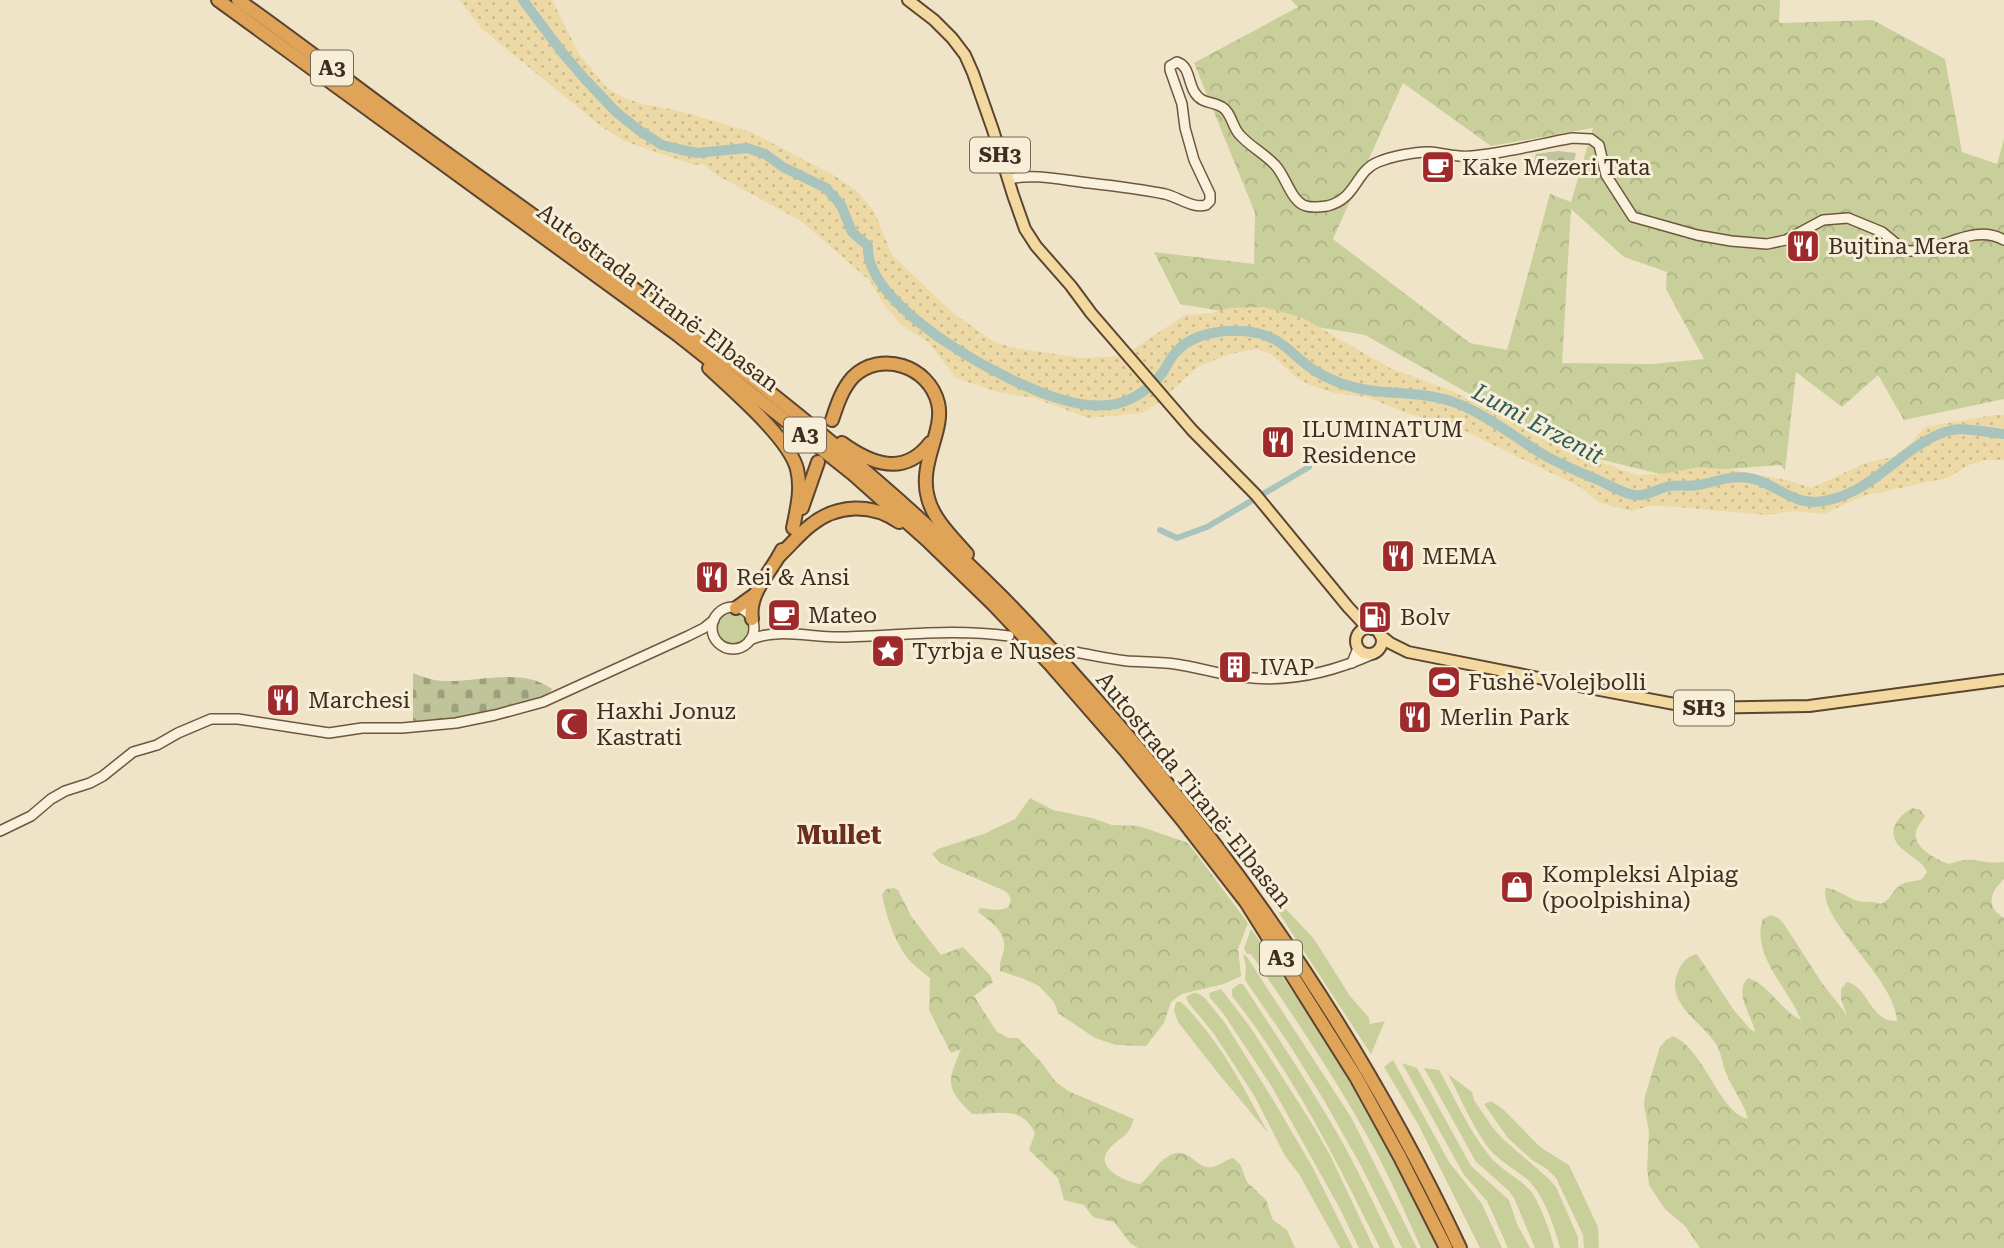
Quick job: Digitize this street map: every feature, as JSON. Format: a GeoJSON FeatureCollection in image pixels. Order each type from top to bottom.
{"type":"FeatureCollection","features":[{"type":"Feature","properties":{"kind":"highway","name":"Autostrada Tiranë-Elbasan"},"geometry":{"type":"LineString","coordinates":[[218,0],[678,335],[853,474],[994,605],[1077,694],[1169,803],[1246,902],[1356,1077],[1446,1248]]}},
{"type":"Feature","properties":{"kind":"highway","name":"Autostrada Tiranë-Elbasan"},"geometry":{"type":"LineString","coordinates":[[237,0],[579,248],[792,412],[887,491],[982,577],[1058,656],[1134,743],[1192,814],[1285,940],[1369,1074],[1460,1248]]}},
{"type":"Feature","properties":{"kind":"highway"},"geometry":{"type":"LineString","coordinates":[[678,335],[681,343],[788,449],[797,468],[799,488],[793,528]]}},
{"type":"Feature","properties":{"kind":"highway"},"geometry":{"type":"LineString","coordinates":[[832,420],[841,395],[854,377],[866,368],[890,363],[912,369],[929,383],[939,408],[927,467],[927,496],[933,512],[981,570],[982,577]]}},
{"type":"Feature","properties":{"kind":"highway"},"geometry":{"type":"LineString","coordinates":[[792,412],[800,412],[861,457],[883,464],[904,462],[916,456],[928,446],[935,433]]}},
{"type":"Feature","properties":{"kind":"highway"},"geometry":{"type":"LineString","coordinates":[[752,621],[751,604],[754,595],[793,528],[818,462]]}},
{"type":"Feature","properties":{"kind":"highway","name":"A3"},"geometry":{"type":"LineString","coordinates":[[779,556],[817,520],[831,512],[856,508],[879,512],[895,519],[920,540],[927,540]]}},
{"type":"Feature","properties":{"kind":"highway"},"geometry":{"type":"LineString","coordinates":[[736,608],[754,595]]}},
{"type":"Feature","properties":{"kind":"main road","name":"SH3"},"geometry":{"type":"LineString","coordinates":[[908,0],[934,19],[965,55],[974,73],[1008,180],[1030,238],[1192,430],[1256,495],[1348,607],[1362,622],[1390,643],[1408,652]]}},
{"type":"Feature","properties":{"kind":"main road"},"geometry":{"type":"LineString","coordinates":[[1008,180],[1024,176],[1053,178],[1158,193],[1195,205],[1206,205],[1210,201],[1210,194],[1194,160],[1182,104],[1170,71],[1170,66],[1177,62],[1185,68],[1198,97],[1204,102],[1225,109],[1239,134],[1275,164],[1296,200],[1304,206],[1326,206],[1344,199],[1373,164],[1383,160],[1429,152],[1471,156],[1582,138],[1594,140],[1599,145],[1606,175],[1633,217],[1697,235],[1738,242],[1777,243],[1816,223],[1839,218],[1860,222],[1876,229],[1908,251],[1918,251],[1974,234],[1991,235],[2004,240]]}},
{"type":"Feature","properties":{"kind":"main road","name":"SH3"},"geometry":{"type":"LineString","coordinates":[[1348,607],[1360,632]]}},
{"type":"Feature","properties":{"kind":"main road"},"geometry":{"type":"LineString","coordinates":[[0,831],[31,816],[65,791],[103,776],[133,751],[156,745],[211,719],[238,719],[329,733],[362,728],[456,723],[543,702],[705,628],[723,610],[744,610],[752,621],[774,633]]}},
{"type":"Feature","properties":{"kind":"main road"},"geometry":{"type":"LineString","coordinates":[[714,620],[714,637]]}},
{"type":"Feature","properties":{"kind":"main road"},"geometry":{"type":"LineString","coordinates":[[750,640],[754,632],[752,621]]}},
{"type":"Feature","properties":{"kind":"main road"},"geometry":{"type":"LineString","coordinates":[[1074,652],[1116,660],[1178,664],[1231,676],[1297,676],[1325,672],[1352,663],[1374,653],[1381,644],[1376,632],[1365,629],[1360,632],[1356,639],[1358,648],[1352,663]]}},
{"type":"Feature","properties":{"kind":"main road"},"geometry":{"type":"LineString","coordinates":[[688,636],[704,634],[732,649],[741,648],[760,635],[774,633],[844,637],[947,631],[1009,636]]}},
{"type":"Feature","properties":{"kind":"main road","name":"SH3"},"geometry":{"type":"LineString","coordinates":[[1358,648],[1365,654],[1408,652],[1696,708],[1809,706],[2004,680]]}},
{"type":"Feature","properties":{"kind":"green space"},"geometry":{"type":"Polygon","coordinates":[[[1291,0],[1780,0],[1779,23],[1873,20],[1945,59],[1962,152],[1997,164],[2004,139],[2004,399],[1904,420],[1878,375],[1842,407],[1796,372],[1785,471],[1781,465],[1660,474],[1574,453],[1365,335],[1180,304],[1154,252],[1254,264],[1255,213],[1194,63],[1298,7],[1291,0]],[[1403,83],[1333,239],[1470,343],[1507,350],[1550,194],[1571,202],[1593,128],[1491,146],[1403,83]],[[1571,209],[1562,363],[1652,364],[1704,359],[1666,289],[1667,272],[1624,257],[1571,209]]]}},
{"type":"Feature","properties":{"kind":"green space"},"geometry":{"type":"Polygon","coordinates":[[[1558,151],[1576,153],[1571,176],[1564,177],[1533,167],[1536,154],[1558,151]]]}},
{"type":"Feature","properties":{"kind":"green space"},"geometry":{"type":"Polygon","coordinates":[[[733,611],[745,616],[750,628],[745,640],[733,645],[721,640],[716,628],[721,616],[733,611]]]}},
{"type":"Feature","properties":{"kind":"green space"},"geometry":{"type":"Polygon","coordinates":[[[413,673],[432,680],[445,681],[514,677],[540,682],[552,689],[538,699],[497,712],[457,720],[413,723],[413,673]]]}},
{"type":"Feature","properties":{"kind":"green space"},"geometry":{"type":"Polygon","coordinates":[[[1030,798],[1053,810],[1112,825],[1139,826],[1188,843],[1248,923],[1238,949],[1241,976],[1224,984],[1182,994],[1171,1002],[1164,1023],[1146,1046],[1116,1045],[1095,1038],[1058,1013],[1054,1002],[1039,986],[1000,971],[1004,940],[998,929],[978,912],[980,908],[1007,908],[1011,901],[1009,895],[940,863],[932,854],[938,849],[986,833],[1015,819],[1030,798]]]}},
{"type":"Feature","properties":{"kind":"green space"},"geometry":{"type":"Polygon","coordinates":[[[1912,808],[1920,810],[1925,816],[1917,830],[1916,838],[1922,848],[1932,856],[1949,864],[1965,860],[2004,862],[2004,879],[1995,889],[1992,904],[2004,918],[2004,1248],[1700,1248],[1685,1226],[1665,1209],[1649,1185],[1649,1132],[1645,1096],[1660,1047],[1666,1040],[1673,1036],[1684,1043],[1703,1066],[1728,1105],[1737,1114],[1748,1119],[1729,1081],[1716,1044],[1680,1003],[1675,983],[1680,968],[1687,958],[1697,954],[1733,1009],[1755,1032],[1742,990],[1748,978],[1763,986],[1801,1020],[1766,958],[1762,945],[1760,932],[1763,919],[1771,915],[1784,924],[1822,983],[1847,1015],[1841,999],[1841,989],[1847,982],[1860,990],[1881,1016],[1897,1021],[1893,1004],[1884,986],[1833,916],[1826,901],[1826,888],[1858,901],[1880,904],[1900,885],[1922,879],[1927,872],[1924,866],[1901,848],[1894,836],[1897,822],[1912,808]]]}},
{"type":"Feature","properties":{"kind":"green space"},"geometry":{"type":"Polygon","coordinates":[[[886,889],[898,890],[911,916],[941,955],[963,947],[990,975],[993,982],[974,996],[997,1032],[1009,1038],[1018,1038],[1055,1081],[1068,1091],[1134,1119],[1127,1133],[1106,1154],[1106,1165],[1110,1170],[1122,1178],[1140,1184],[1163,1160],[1174,1154],[1185,1154],[1210,1167],[1233,1158],[1240,1164],[1247,1182],[1266,1200],[1273,1220],[1287,1230],[1295,1248],[1138,1248],[1131,1244],[1114,1222],[1096,1218],[1084,1205],[1064,1200],[1058,1178],[1029,1150],[1035,1133],[1023,1118],[1008,1113],[972,1114],[953,1091],[951,1077],[961,1049],[951,1053],[929,1010],[930,978],[906,956],[893,932],[882,895],[886,889]]]}},
{"type":"Feature","properties":{"kind":"green space"},"geometry":{"type":"Polygon","coordinates":[[[1282,907],[1314,939],[1350,996],[1369,1018],[1370,1024],[1385,1021],[1371,1054],[1279,913],[1278,909],[1282,907]]]}},
{"type":"Feature","properties":{"kind":"green space"},"geometry":{"type":"Polygon","coordinates":[[[1251,929],[1364,1104],[1437,1248],[1421,1248],[1361,1125],[1316,1050],[1251,954],[1247,954],[1244,949],[1251,929]]]}},
{"type":"Feature","properties":{"kind":"green space"},"geometry":{"type":"Polygon","coordinates":[[[1243,954],[1351,1117],[1417,1248],[1402,1248],[1325,1102],[1245,980],[1243,954]]]}},
{"type":"Feature","properties":{"kind":"green space"},"geometry":{"type":"Polygon","coordinates":[[[1243,984],[1333,1126],[1395,1248],[1380,1248],[1294,1086],[1232,996],[1232,989],[1243,984]]]}},
{"type":"Feature","properties":{"kind":"green space"},"geometry":{"type":"Polygon","coordinates":[[[1221,989],[1251,1028],[1311,1122],[1330,1155],[1374,1248],[1359,1248],[1272,1087],[1210,998],[1209,993],[1221,989]]]}},
{"type":"Feature","properties":{"kind":"green space"},"geometry":{"type":"Polygon","coordinates":[[[1193,993],[1204,997],[1225,1023],[1312,1166],[1353,1248],[1340,1248],[1299,1174],[1285,1156],[1255,1097],[1214,1034],[1188,1002],[1186,997],[1193,993]]]}},
{"type":"Feature","properties":{"kind":"green space"},"geometry":{"type":"Polygon","coordinates":[[[1176,1002],[1181,1002],[1195,1016],[1219,1047],[1268,1133],[1178,1022],[1174,1010],[1176,1002]]]}},
{"type":"Feature","properties":{"kind":"green space"},"geometry":{"type":"Polygon","coordinates":[[[1393,1060],[1449,1162],[1482,1204],[1502,1248],[1480,1248],[1418,1124],[1384,1067],[1393,1060]]]}},
{"type":"Feature","properties":{"kind":"green space"},"geometry":{"type":"Polygon","coordinates":[[[1402,1063],[1417,1068],[1471,1166],[1509,1200],[1517,1224],[1530,1248],[1508,1248],[1487,1201],[1464,1175],[1402,1063]]]}},
{"type":"Feature","properties":{"kind":"green space"},"geometry":{"type":"Polygon","coordinates":[[[1424,1068],[1439,1070],[1468,1124],[1488,1154],[1533,1194],[1554,1248],[1535,1248],[1514,1198],[1476,1162],[1424,1068]]]}},
{"type":"Feature","properties":{"kind":"green space"},"geometry":{"type":"Polygon","coordinates":[[[1448,1074],[1472,1092],[1474,1100],[1504,1140],[1556,1187],[1578,1237],[1578,1248],[1560,1248],[1552,1222],[1534,1186],[1490,1150],[1448,1074]]]}},
{"type":"Feature","properties":{"kind":"green space"},"geometry":{"type":"Polygon","coordinates":[[[1491,1101],[1504,1110],[1540,1147],[1569,1165],[1598,1227],[1599,1248],[1584,1248],[1583,1235],[1556,1178],[1507,1137],[1484,1104],[1491,1101]]]}},
{"type":"Feature","properties":{"kind":"sand"},"geometry":{"type":"Polygon","coordinates":[[[459,0],[552,0],[579,54],[608,89],[642,104],[676,110],[751,132],[835,176],[857,191],[874,211],[892,255],[953,313],[993,341],[1010,347],[1081,358],[1123,356],[1185,315],[1212,313],[1228,308],[1264,307],[1303,318],[1390,368],[1452,391],[1566,450],[1637,475],[1663,474],[1698,467],[1733,470],[1812,488],[1865,463],[1893,457],[1907,447],[1925,427],[1994,415],[2004,415],[2004,460],[1984,460],[1947,478],[1863,496],[1824,514],[1792,511],[1767,515],[1667,506],[1649,506],[1632,511],[1600,503],[1580,487],[1461,429],[1404,412],[1367,397],[1334,393],[1310,385],[1296,377],[1271,354],[1255,349],[1230,354],[1199,366],[1158,403],[1142,413],[1089,418],[1034,398],[998,392],[956,378],[928,342],[900,324],[870,281],[801,221],[715,174],[703,164],[694,165],[624,141],[602,127],[482,29],[459,0]]]}},
{"type":"Feature","properties":{"kind":"waterway","name":"Lumi Erzenit"},"geometry":{"type":"LineString","coordinates":[[523,0],[584,78],[616,112],[640,131],[662,145],[697,153],[747,148],[765,154],[783,167],[826,188],[841,205],[852,232],[868,246],[873,270],[890,294],[915,319],[978,362],[1040,392],[1064,400],[1097,405],[1123,402],[1154,383],[1173,355],[1194,339],[1215,332],[1237,331],[1257,333],[1274,339],[1325,377],[1355,388],[1431,396],[1461,405],[1553,460],[1634,495],[1670,486],[1694,486],[1742,477],[1758,480],[1806,501],[1835,499],[1870,481],[1934,436],[1958,429],[2004,434]]}},
{"type":"Feature","properties":{"kind":"waterway"},"geometry":{"type":"LineString","coordinates":[[1160,530],[1177,538],[1207,527],[1309,467]]}},
{"type":"Feature","properties":{"kind":"tunnel"},"geometry":{"type":"LineString","coordinates":[[1049,645],[1074,652]]}},
{"type":"Feature","properties":{"kind":"place","name":"Kake Mezeri Tata"},"geometry":{"type":"Point","coordinates":[1438,167]}},
{"type":"Feature","properties":{"kind":"place","name":"Bujtina Mera"},"geometry":{"type":"Point","coordinates":[1803,246]}},
{"type":"Feature","properties":{"kind":"place","name":"ILUMINATUM Residence"},"geometry":{"type":"Point","coordinates":[1278,442]}},
{"type":"Feature","properties":{"kind":"place","name":"MEMA"},"geometry":{"type":"Point","coordinates":[1398,556]}},
{"type":"Feature","properties":{"kind":"place","name":"Rei & Ansi"},"geometry":{"type":"Point","coordinates":[712,577]}},
{"type":"Feature","properties":{"kind":"place","name":"Mateo"},"geometry":{"type":"Point","coordinates":[784,615]}},
{"type":"Feature","properties":{"kind":"place","name":"Bolv"},"geometry":{"type":"Point","coordinates":[1375,617]}},
{"type":"Feature","properties":{"kind":"place","name":"Tyrbja e Nuses"},"geometry":{"type":"Point","coordinates":[888,651]}},
{"type":"Feature","properties":{"kind":"place","name":"IVAP"},"geometry":{"type":"Point","coordinates":[1235,667]}},
{"type":"Feature","properties":{"kind":"place","name":"Fushë Volejbolli"},"geometry":{"type":"Point","coordinates":[1444,682]}},
{"type":"Feature","properties":{"kind":"place","name":"Marchesi"},"geometry":{"type":"Point","coordinates":[283,700]}},
{"type":"Feature","properties":{"kind":"place","name":"Merlin Park"},"geometry":{"type":"Point","coordinates":[1415,717]}},
{"type":"Feature","properties":{"kind":"place","name":"Haxhi Jonuz Kastrati"},"geometry":{"type":"Point","coordinates":[572,724]}},
{"type":"Feature","properties":{"kind":"place","name":"Kompleksi Alpiag (poolpishina)"},"geometry":{"type":"Point","coordinates":[1517,887]}},
{"type":"Feature","properties":{"kind":"district","name":"Mullet"},"geometry":{"type":"Point","coordinates":[839,835]}}]}
